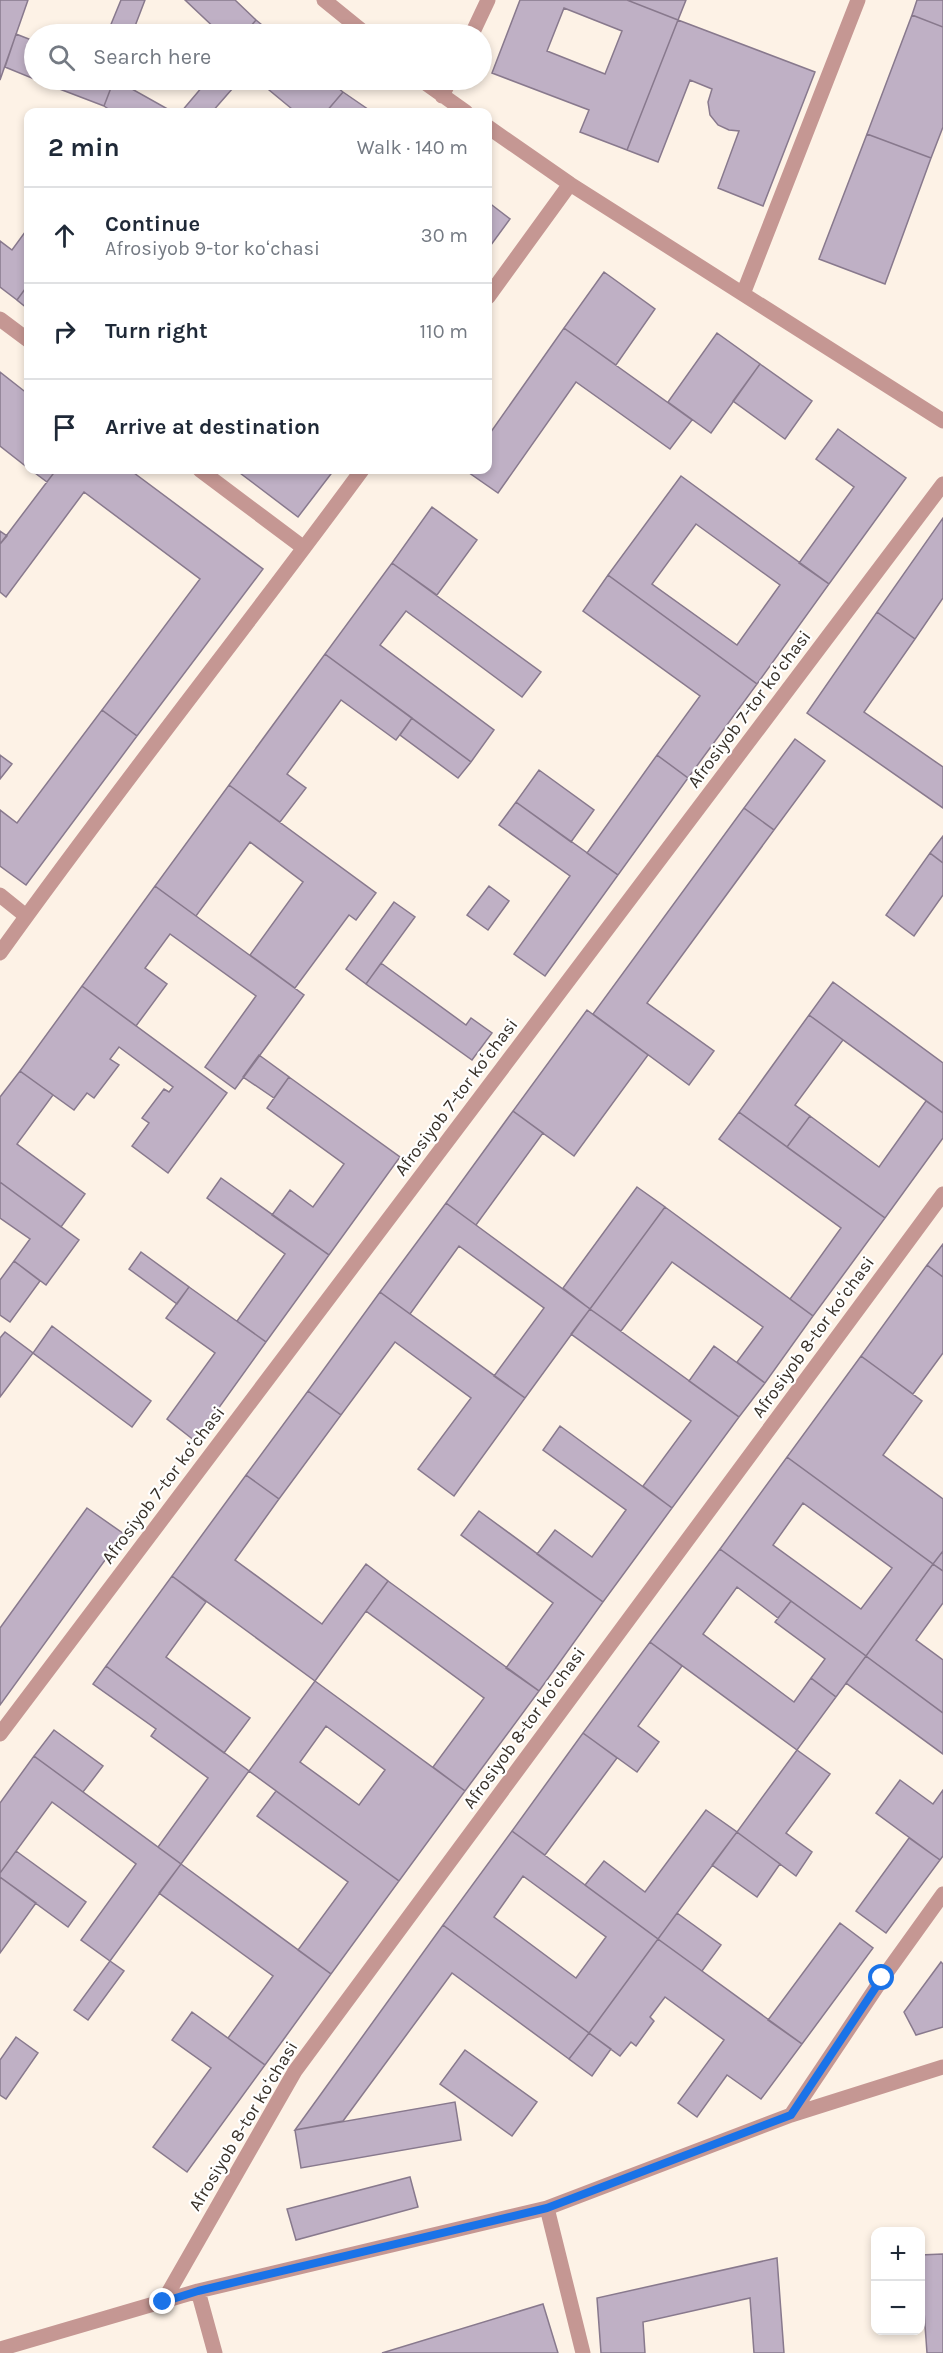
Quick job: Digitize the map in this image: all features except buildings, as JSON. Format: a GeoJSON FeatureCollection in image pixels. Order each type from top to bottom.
{"type":"FeatureCollection","features":[{"type":"Feature","properties":{"kind":"street"},"geometry":{"type":"LineString","coordinates":[[324,0],[354,24]]}},
{"type":"Feature","properties":{"kind":"street"},"geometry":{"type":"LineString","coordinates":[[477,24],[488,0]]}},
{"type":"Feature","properties":{"kind":"street"},"geometry":{"type":"LineString","coordinates":[[743,294],[858,0]]}},
{"type":"Feature","properties":{"kind":"street"},"geometry":{"type":"LineString","coordinates":[[434,90],[460,108]]}},
{"type":"Feature","properties":{"kind":"street"},"geometry":{"type":"LineString","coordinates":[[442,96],[445,90]]}},
{"type":"Feature","properties":{"kind":"street"},"geometry":{"type":"LineString","coordinates":[[492,131],[570,184],[943,421]]}},
{"type":"Feature","properties":{"kind":"street"},"geometry":{"type":"LineString","coordinates":[[492,291],[570,184]]}},
{"type":"Feature","properties":{"kind":"street"},"geometry":{"type":"LineString","coordinates":[[0,319],[24,337]]}},
{"type":"Feature","properties":{"kind":"street"},"geometry":{"type":"LineString","coordinates":[[205,474],[304,548]]}},
{"type":"Feature","properties":{"kind":"street"},"geometry":{"type":"LineString","coordinates":[[0,953],[109,803],[359,474]]}},
{"type":"Feature","properties":{"kind":"street","name":"Afrosiyob 7-tor koʻchasi"},"geometry":{"type":"LineString","coordinates":[[0,1734],[943,484]]}},
{"type":"Feature","properties":{"kind":"street"},"geometry":{"type":"LineString","coordinates":[[0,895],[26,916]]}},
{"type":"Feature","properties":{"kind":"street","name":"Afrosiyob 8-tor koʻchasi"},"geometry":{"type":"LineString","coordinates":[[163,2302],[295,2071],[943,1194]]}},
{"type":"Feature","properties":{"kind":"street"},"geometry":{"type":"LineString","coordinates":[[791,2115],[882,1978],[943,1894]]}},
{"type":"Feature","properties":{"kind":"street"},"geometry":{"type":"LineString","coordinates":[[0,2349],[198,2291],[547,2208],[791,2115],[943,2067]]}},
{"type":"Feature","properties":{"kind":"street"},"geometry":{"type":"LineString","coordinates":[[547,2208],[583,2353]]}},
{"type":"Feature","properties":{"kind":"street"},"geometry":{"type":"LineString","coordinates":[[198,2291],[215,2353]]}},
{"type":"Feature","properties":{"kind":"route"},"geometry":{"type":"LineString","coordinates":[[163,2302],[198,2291],[547,2208],[791,2115],[882,1978]]}}]}
